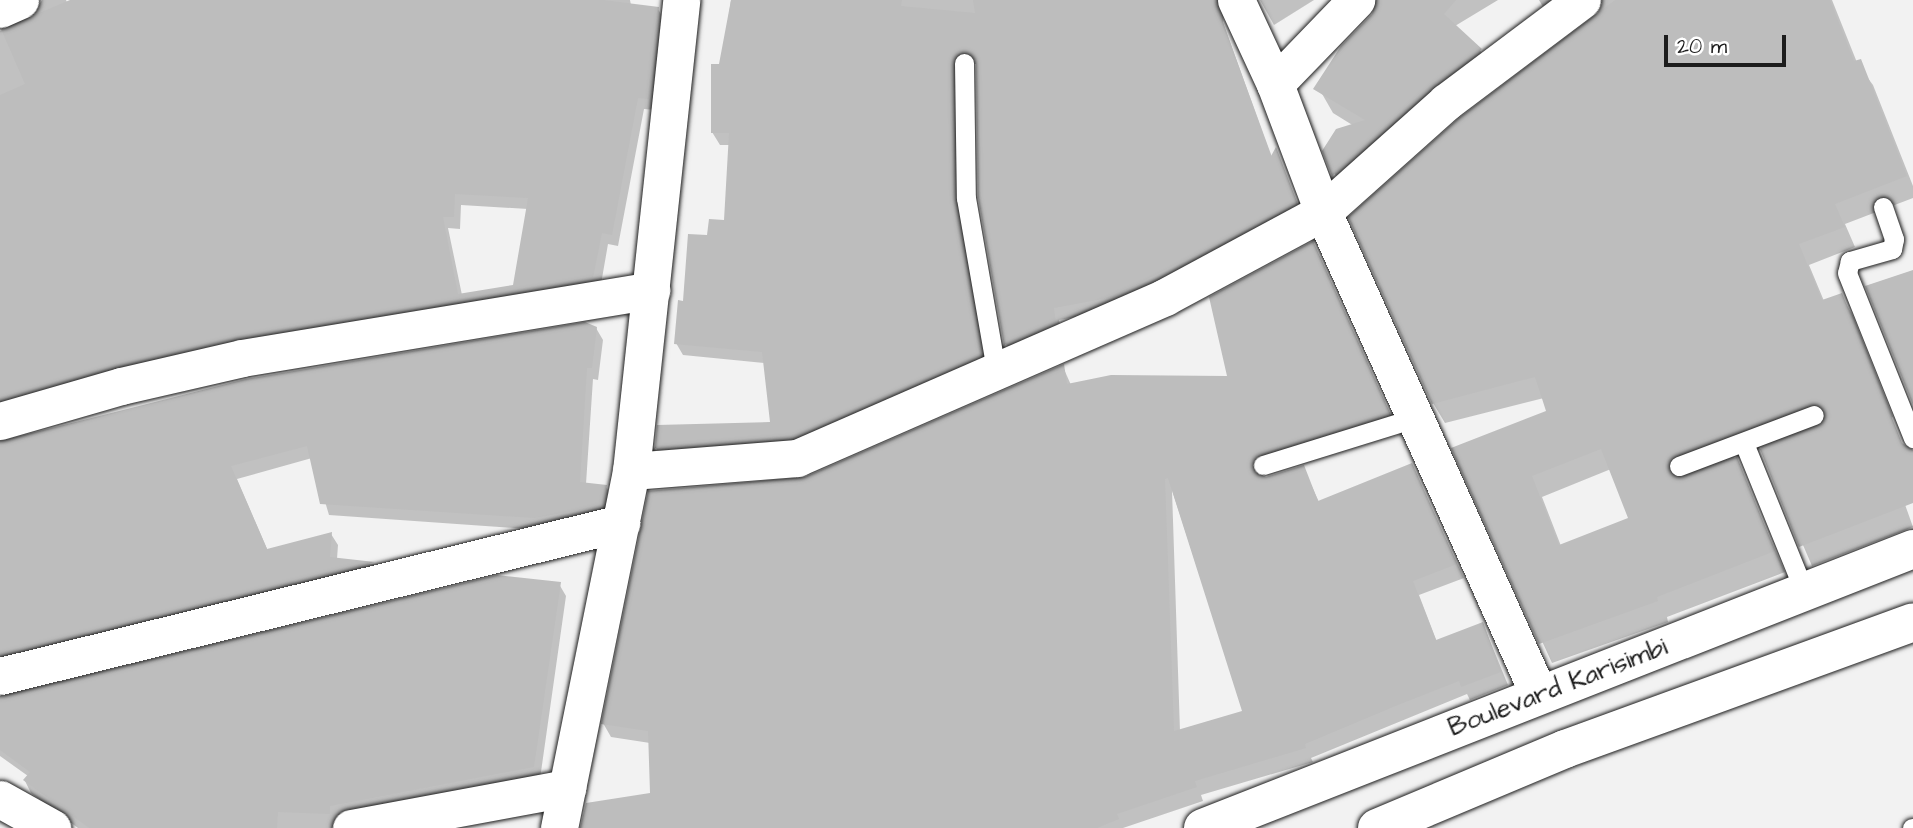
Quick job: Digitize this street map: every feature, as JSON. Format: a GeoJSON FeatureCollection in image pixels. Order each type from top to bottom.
{"type":"FeatureCollection","features":[{"type":"Feature","properties":{"kind":"main road","name":"Boulevard Karisimbi"},"geometry":{"type":"LineString","coordinates":[[1203,828],[1913,549]]}},
{"type":"Feature","properties":{"kind":"main road"},"geometry":{"type":"LineString","coordinates":[[1377,828],[1564,749],[1913,622]]}},
{"type":"Feature","properties":{"kind":"street"},"geometry":{"type":"LineString","coordinates":[[0,9],[20,0]]}},
{"type":"Feature","properties":{"kind":"street"},"geometry":{"type":"LineString","coordinates":[[559,828],[631,471],[681,0]]}},
{"type":"Feature","properties":{"kind":"street"},"geometry":{"type":"LineString","coordinates":[[1236,0],[1275,84],[1323,212],[1539,695]]}},
{"type":"Feature","properties":{"kind":"street"},"geometry":{"type":"LineString","coordinates":[[1275,84],[1356,0]]}},
{"type":"Feature","properties":{"kind":"street"},"geometry":{"type":"LineString","coordinates":[[631,471],[797,458],[1165,297],[1323,212],[1446,102],[1582,0]]}},
{"type":"Feature","properties":{"kind":"street"},"geometry":{"type":"LineString","coordinates":[[0,421],[121,386],[242,358],[651,290]]}},
{"type":"Feature","properties":{"kind":"street"},"geometry":{"type":"LineString","coordinates":[[0,676],[621,523]]}},
{"type":"Feature","properties":{"kind":"street"},"geometry":{"type":"LineString","coordinates":[[351,828],[567,788]]}},
{"type":"Feature","properties":{"kind":"street"},"geometry":{"type":"LineString","coordinates":[[0,799],[51,828]]}},
{"type":"Feature","properties":{"kind":"lane"},"geometry":{"type":"LineString","coordinates":[[964,63],[966,198],[996,370]]}},
{"type":"Feature","properties":{"kind":"lane"},"geometry":{"type":"LineString","coordinates":[[1883,207],[1894,239],[1892,249],[1850,261],[1847,273],[1913,438]]}},
{"type":"Feature","properties":{"kind":"lane"},"geometry":{"type":"LineString","coordinates":[[1679,466],[1814,415]]}},
{"type":"Feature","properties":{"kind":"lane"},"geometry":{"type":"LineString","coordinates":[[1263,465],[1415,418]]}},
{"type":"Feature","properties":{"kind":"lane"},"geometry":{"type":"LineString","coordinates":[[1744,443],[1804,591]]}},
{"type":"Feature","properties":{"kind":"building"},"geometry":{"type":"Polygon","coordinates":[[[70,0],[603,0],[659,7],[649,99],[638,98],[612,235],[602,233],[593,278],[237,338],[0,399],[0,95],[25,84],[1,29],[70,0]],[[455,194],[454,217],[443,217],[458,294],[513,285],[528,198],[455,194]]]}},
{"type":"Feature","properties":{"kind":"building"},"geometry":{"type":"Polygon","coordinates":[[[731,0],[902,0],[901,6],[975,13],[973,0],[1215,0],[1271,156],[1276,147],[1297,202],[1113,297],[1054,308],[1056,322],[1004,345],[978,197],[976,62],[969,52],[958,52],[952,63],[954,198],[981,355],[792,437],[655,448],[657,425],[770,422],[762,352],[674,344],[678,300],[683,301],[688,234],[707,235],[709,219],[724,220],[729,133],[711,133],[711,64],[719,64],[731,0]]]}},
{"type":"Feature","properties":{"kind":"building"},"geometry":{"type":"Polygon","coordinates":[[[1376,0],[1456,0],[1444,14],[1482,49],[1432,86],[1332,176],[1322,151],[1336,129],[1365,120],[1313,89],[1341,46],[1372,14],[1376,0]]]}},
{"type":"Feature","properties":{"kind":"building"},"geometry":{"type":"Polygon","coordinates":[[[1615,0],[1830,0],[1854,61],[1861,59],[1907,176],[1835,204],[1845,227],[1799,244],[1822,300],[1842,293],[1902,443],[1913,450],[1913,503],[1799,547],[1760,449],[1823,423],[1825,410],[1810,404],[1675,455],[1667,463],[1671,475],[1678,478],[1737,457],[1775,551],[1657,597],[1658,601],[1539,644],[1451,448],[1546,411],[1535,377],[1432,404],[1348,217],[1459,118],[1615,0]],[[1601,449],[1532,476],[1559,545],[1628,518],[1601,449]]]}},
{"type":"Feature","properties":{"kind":"building"},"geometry":{"type":"Polygon","coordinates":[[[1313,241],[1390,413],[1259,453],[1251,462],[1252,469],[1266,477],[1304,465],[1318,501],[1412,463],[1457,564],[1413,581],[1436,640],[1483,622],[1501,672],[1461,687],[1459,681],[1305,744],[1306,748],[1195,781],[1197,787],[1117,814],[1119,819],[1097,828],[580,828],[586,803],[650,793],[648,731],[601,724],[648,491],[805,477],[1064,364],[1067,384],[1111,375],[1227,376],[1209,297],[1313,241]],[[1168,478],[1165,479],[1174,731],[1242,711],[1168,478]]]}},
{"type":"Feature","properties":{"kind":"building"},"geometry":{"type":"Polygon","coordinates":[[[1913,270],[1913,405],[1865,286],[1913,270]]]}},
{"type":"Feature","properties":{"kind":"building"},"geometry":{"type":"Polygon","coordinates":[[[585,322],[597,327],[592,368],[587,368],[580,482],[607,485],[603,506],[534,518],[320,504],[307,446],[231,466],[267,549],[332,532],[330,557],[375,562],[0,654],[0,441],[246,379],[585,322]]]}},
{"type":"Feature","properties":{"kind":"building"},"geometry":{"type":"Polygon","coordinates":[[[497,575],[561,582],[534,767],[330,806],[330,814],[278,812],[277,828],[89,828],[23,780],[30,772],[0,750],[0,696],[497,575]]]}}]}
